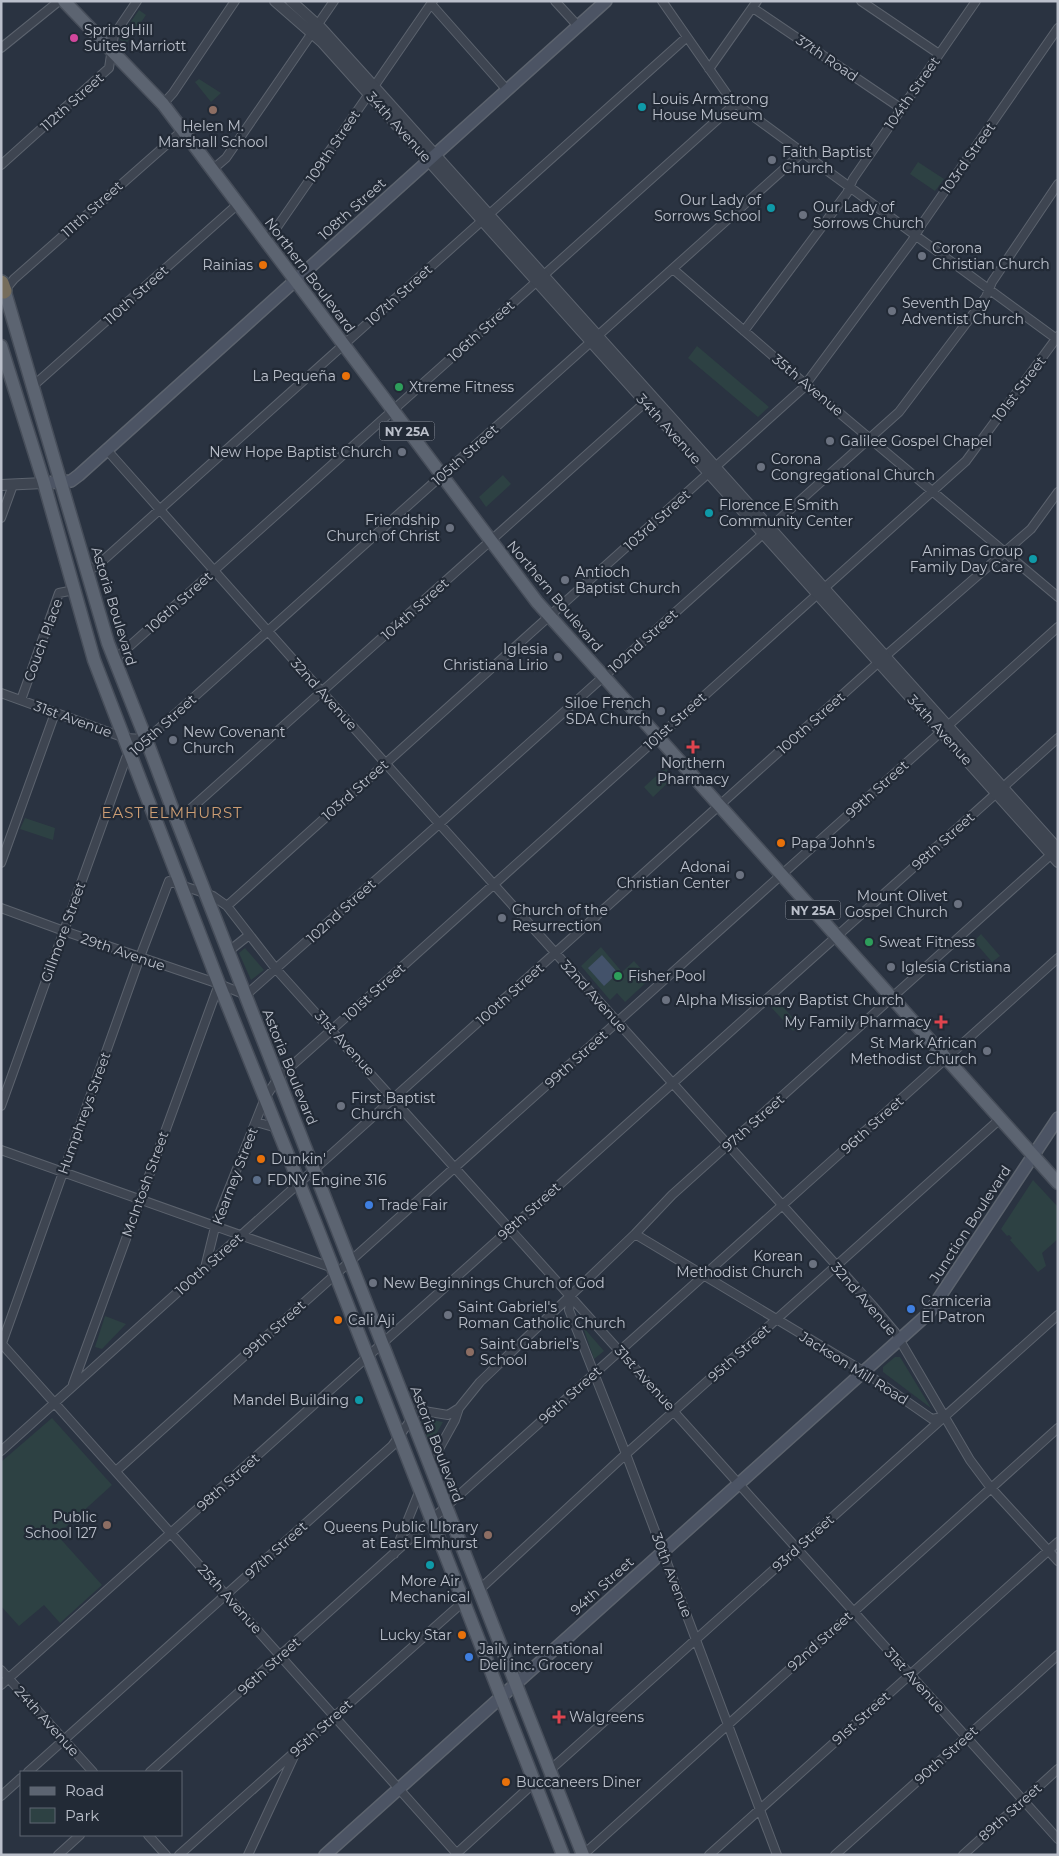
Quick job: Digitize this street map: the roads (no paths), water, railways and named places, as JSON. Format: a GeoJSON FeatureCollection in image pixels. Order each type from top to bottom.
{"type":"FeatureCollection","features":[{"type":"Feature","properties":{"kind":"main road","name":"Northern Boulevard"},"geometry":{"type":"LineString","coordinates":[[64,1],[162,104],[520,582],[1058,1183]]}},
{"type":"Feature","properties":{"kind":"main road","name":"108th Street"},"geometry":{"type":"LineString","coordinates":[[44,483],[71,480],[106,450],[606,1]]}},
{"type":"Feature","properties":{"kind":"main road","name":"Astoria Boulevard"},"geometry":{"type":"LineString","coordinates":[[2,287],[62,481],[86,569],[114,660],[177,821],[209,895],[246,995],[272,1088],[277,1128],[336,1271],[367,1357],[563,1855]]}},
{"type":"Feature","properties":{"kind":"main road","name":"Astoria Boulevard"},"geometry":{"type":"LineString","coordinates":[[2,348],[44,483],[90,648],[125,738],[128,755],[182,886],[218,984],[315,1170],[583,1855]]}},
{"type":"Feature","properties":{"kind":"main road","name":"Junction Boulevard"},"geometry":{"type":"LineString","coordinates":[[899,1340],[929,1313],[1058,1118]]}},
{"type":"Feature","properties":{"kind":"main road","name":"94th Street"},"geometry":{"type":"LineString","coordinates":[[325,1855],[899,1340]]}},
{"type":"Feature","properties":{"kind":"street"},"geometry":{"type":"LineString","coordinates":[[1,48],[59,1]]}},
{"type":"Feature","properties":{"kind":"street","name":"112th Street"},"geometry":{"type":"LineString","coordinates":[[1,164],[109,68],[114,34],[137,1]]}},
{"type":"Feature","properties":{"kind":"street"},"geometry":{"type":"LineString","coordinates":[[162,104],[172,93],[235,1]]}},
{"type":"Feature","properties":{"kind":"street","name":"34th Avenue"},"geometry":{"type":"LineString","coordinates":[[275,1],[315,29]]}},
{"type":"Feature","properties":{"kind":"street","name":"34th Avenue"},"geometry":{"type":"LineString","coordinates":[[291,1],[1056,854]]}},
{"type":"Feature","properties":{"kind":"street"},"geometry":{"type":"LineString","coordinates":[[212,170],[226,158],[334,1]]}},
{"type":"Feature","properties":{"kind":"street"},"geometry":{"type":"LineString","coordinates":[[555,1],[578,26]]}},
{"type":"Feature","properties":{"kind":"street"},"geometry":{"type":"LineString","coordinates":[[662,1],[731,100],[1057,338]]}},
{"type":"Feature","properties":{"kind":"street"},"geometry":{"type":"LineString","coordinates":[[861,1],[939,54]]}},
{"type":"Feature","properties":{"kind":"street","name":"104th Street"},"geometry":{"type":"LineString","coordinates":[[744,331],[847,193],[853,179],[976,1]]}},
{"type":"Feature","properties":{"kind":"street"},"geometry":{"type":"LineString","coordinates":[[432,3],[507,90]]}},
{"type":"Feature","properties":{"kind":"street","name":"109th Street"},"geometry":{"type":"LineString","coordinates":[[264,239],[275,230],[432,3]]}},
{"type":"Feature","properties":{"kind":"street"},"geometry":{"type":"LineString","coordinates":[[709,69],[755,4]]}},
{"type":"Feature","properties":{"kind":"street","name":"37th Road"},"geometry":{"type":"LineString","coordinates":[[755,4],[902,109]]}},
{"type":"Feature","properties":{"kind":"street","name":"103rd Street"},"geometry":{"type":"LineString","coordinates":[[227,906],[806,384],[916,235],[1058,28]]}},
{"type":"Feature","properties":{"kind":"street","name":"107th Street"},"geometry":{"type":"LineString","coordinates":[[86,569],[96,567],[687,37]]}},
{"type":"Feature","properties":{"kind":"street","name":"106th Street"},"geometry":{"type":"LineString","coordinates":[[114,660],[736,104]]}},
{"type":"Feature","properties":{"kind":"street","name":"111th Street"},"geometry":{"type":"LineString","coordinates":[[2,287],[14,279],[182,130]]}},
{"type":"Feature","properties":{"kind":"street","name":"105th Street"},"geometry":{"type":"LineString","coordinates":[[128,755],[803,152]]}},
{"type":"Feature","properties":{"kind":"street","name":"102nd Street"},"geometry":{"type":"LineString","coordinates":[[246,995],[899,412],[986,297],[992,282],[1058,184]]}},
{"type":"Feature","properties":{"kind":"street","name":"110th Street"},"geometry":{"type":"LineString","coordinates":[[33,386],[238,204]]}},
{"type":"Feature","properties":{"kind":"street","name":"35th Avenue"},"geometry":{"type":"LineString","coordinates":[[673,268],[806,384],[1058,597]]}},
{"type":"Feature","properties":{"kind":"street","name":"101st Street"},"geometry":{"type":"LineString","coordinates":[[272,1088],[332,1029],[966,461],[1057,338]]}},
{"type":"Feature","properties":{"kind":"street","name":"104th Street"},"geometry":{"type":"LineString","coordinates":[[177,821],[649,399]]}},
{"type":"Feature","properties":{"kind":"street","name":"32nd Avenue"},"geometry":{"type":"LineString","coordinates":[[106,450],[439,824],[873,1306],[895,1332],[970,1460],[991,1488],[1058,1561]]}},
{"type":"Feature","properties":{"kind":"street"},"geometry":{"type":"LineString","coordinates":[[1,485],[44,483]]}},
{"type":"Feature","properties":{"kind":"street"},"geometry":{"type":"LineString","coordinates":[[1,518],[13,485]]}},
{"type":"Feature","properties":{"kind":"street","name":"100th Street"},"geometry":{"type":"LineString","coordinates":[[1,1451],[72,1385],[315,1170],[882,659],[1031,529],[1058,492]]}},
{"type":"Feature","properties":{"kind":"street","name":"Couch Place"},"geometry":{"type":"LineString","coordinates":[[21,700],[59,594],[74,590]]}},
{"type":"Feature","properties":{"kind":"street","name":"99th Street"},"geometry":{"type":"LineString","coordinates":[[116,1471],[336,1271],[455,1167],[1058,627]]}},
{"type":"Feature","properties":{"kind":"street","name":"31st Avenue"},"geometry":{"type":"LineString","coordinates":[[1,693],[125,738],[146,739]]}},
{"type":"Feature","properties":{"kind":"street"},"geometry":{"type":"LineString","coordinates":[[1,862],[55,714]]}},
{"type":"Feature","properties":{"kind":"street","name":"98th Street"},"geometry":{"type":"LineString","coordinates":[[1,1685],[1058,738]]}},
{"type":"Feature","properties":{"kind":"street","name":"Gillmore Street"},"geometry":{"type":"LineString","coordinates":[[1,1106],[128,755]]}},
{"type":"Feature","properties":{"kind":"street","name":"97th Street"},"geometry":{"type":"LineString","coordinates":[[430,1465],[455,1420],[459,1408],[480,1382],[635,1234],[672,1195],[1056,854]]}},
{"type":"Feature","properties":{"kind":"street","name":"31st Avenue"},"geometry":{"type":"LineString","coordinates":[[169,881],[209,895],[227,906],[276,969],[332,1029],[1058,1839]]}},
{"type":"Feature","properties":{"kind":"street","name":"Humphreys Street"},"geometry":{"type":"LineString","coordinates":[[2,1344],[169,881]]}},
{"type":"Feature","properties":{"kind":"street","name":"29th Avenue"},"geometry":{"type":"LineString","coordinates":[[1,908],[246,995]]}},
{"type":"Feature","properties":{"kind":"street"},"geometry":{"type":"LineString","coordinates":[[229,950],[249,935]]}},
{"type":"Feature","properties":{"kind":"street","name":"96th Street"},"geometry":{"type":"LineString","coordinates":[[151,1771],[1058,958]]}},
{"type":"Feature","properties":{"kind":"street","name":"McIntosh Street"},"geometry":{"type":"LineString","coordinates":[[72,1385],[218,984]]}},
{"type":"Feature","properties":{"kind":"street","name":"Kearney Street"},"geometry":{"type":"LineString","coordinates":[[205,1268],[215,1225],[256,1122],[272,1088]]}},
{"type":"Feature","properties":{"kind":"street","name":"95th Street"},"geometry":{"type":"LineString","coordinates":[[479,1590],[626,1454],[1000,1119]]}},
{"type":"Feature","properties":{"kind":"street"},"geometry":{"type":"LineString","coordinates":[[256,1122],[277,1128]]}},
{"type":"Feature","properties":{"kind":"street"},"geometry":{"type":"LineString","coordinates":[[1,1150],[215,1225],[336,1271]]}},
{"type":"Feature","properties":{"kind":"street","name":"Jackson Mill Road"},"geometry":{"type":"LineString","coordinates":[[635,1234],[863,1371],[932,1419],[944,1417]]}},
{"type":"Feature","properties":{"kind":"street","name":"30th Avenue"},"geometry":{"type":"LineString","coordinates":[[571,1296],[569,1310],[626,1454],[777,1855]]}},
{"type":"Feature","properties":{"kind":"street","name":"93rd Street"},"geometry":{"type":"LineString","coordinates":[[549,1771],[1058,1315]]}},
{"type":"Feature","properties":{"kind":"street","name":"25th Avenue"},"geometry":{"type":"LineString","coordinates":[[2,1344],[457,1854]]}},
{"type":"Feature","properties":{"kind":"street"},"geometry":{"type":"LineString","coordinates":[[84,1352],[98,1362]]}},
{"type":"Feature","properties":{"kind":"street"},"geometry":{"type":"LineString","coordinates":[[411,1418],[418,1410],[448,1415],[459,1408]]}},
{"type":"Feature","properties":{"kind":"street","name":"97th Street"},"geometry":{"type":"LineString","coordinates":[[29,1771],[392,1446],[411,1418]]}},
{"type":"Feature","properties":{"kind":"street","name":"92nd Street"},"geometry":{"type":"LineString","coordinates":[[583,1855],[1058,1428]]}},
{"type":"Feature","properties":{"kind":"street"},"geometry":{"type":"LineString","coordinates":[[394,1555],[420,1490]]}},
{"type":"Feature","properties":{"kind":"street","name":"91st Street"},"geometry":{"type":"LineString","coordinates":[[709,1855],[1058,1542]]}},
{"type":"Feature","properties":{"kind":"street","name":"95th Street"},"geometry":{"type":"LineString","coordinates":[[178,1855],[464,1602]]}},
{"type":"Feature","properties":{"kind":"street","name":"90th Street"},"geometry":{"type":"LineString","coordinates":[[834,1855],[1058,1655]]}},
{"type":"Feature","properties":{"kind":"street","name":"24th Avenue"},"geometry":{"type":"LineString","coordinates":[[1,1670],[92,1771]]}},
{"type":"Feature","properties":{"kind":"street"},"geometry":{"type":"LineString","coordinates":[[248,1855],[296,1750]]}},
{"type":"Feature","properties":{"kind":"street","name":"89th Street"},"geometry":{"type":"LineString","coordinates":[[963,1855],[1058,1769]]}},
{"type":"Feature","properties":{"kind":"street"},"geometry":{"type":"LineString","coordinates":[[1,1796],[20,1779]]}},
{"type":"Feature","properties":{"kind":"street"},"geometry":{"type":"LineString","coordinates":[[457,1854],[535,1782]]}},
{"type":"Feature","properties":{"kind":"street"},"geometry":{"type":"LineString","coordinates":[[58,1855],[79,1836]]}},
{"type":"Feature","properties":{"kind":"street"},"geometry":{"type":"LineString","coordinates":[[149,1836],[166,1855]]}},
{"type":"Feature","properties":{"kind":"water"},"geometry":{"type":"Polygon","coordinates":[[[602,955],[618,973],[604,986],[588,968],[602,955]]]}},
{"type":"Feature","properties":{"kind":"place","name":"SpringHill Suites Marriott"},"geometry":{"type":"Point","coordinates":[74,38]}},
{"type":"Feature","properties":{"kind":"place","name":"Louis Armstrong House Museum"},"geometry":{"type":"Point","coordinates":[642,107]}},
{"type":"Feature","properties":{"kind":"place","name":"Helen M. Marshall School"},"geometry":{"type":"Point","coordinates":[213,110]}},
{"type":"Feature","properties":{"kind":"place","name":"Faith Baptist Church"},"geometry":{"type":"Point","coordinates":[772,160]}},
{"type":"Feature","properties":{"kind":"place","name":"Our Lady of Sorrows School"},"geometry":{"type":"Point","coordinates":[771,208]}},
{"type":"Feature","properties":{"kind":"place","name":"Our Lady of Sorrows Church"},"geometry":{"type":"Point","coordinates":[803,215]}},
{"type":"Feature","properties":{"kind":"place","name":"Corona Christian Church"},"geometry":{"type":"Point","coordinates":[922,256]}},
{"type":"Feature","properties":{"kind":"place","name":"Rainias"},"geometry":{"type":"Point","coordinates":[263,265]}},
{"type":"Feature","properties":{"kind":"place","name":"Seventh Day Adventist Church"},"geometry":{"type":"Point","coordinates":[892,311]}},
{"type":"Feature","properties":{"kind":"place","name":"La Pequeña"},"geometry":{"type":"Point","coordinates":[346,376]}},
{"type":"Feature","properties":{"kind":"place","name":"Xtreme Fitness"},"geometry":{"type":"Point","coordinates":[399,387]}},
{"type":"Feature","properties":{"kind":"place","name":"Galilee Gospel Chapel"},"geometry":{"type":"Point","coordinates":[830,441]}},
{"type":"Feature","properties":{"kind":"place","name":"New Hope Baptist Church"},"geometry":{"type":"Point","coordinates":[402,452]}},
{"type":"Feature","properties":{"kind":"place","name":"Corona Congregational Church"},"geometry":{"type":"Point","coordinates":[761,467]}},
{"type":"Feature","properties":{"kind":"place","name":"Florence E Smith Community Center"},"geometry":{"type":"Point","coordinates":[709,513]}},
{"type":"Feature","properties":{"kind":"place","name":"Friendship Church of Christ"},"geometry":{"type":"Point","coordinates":[450,528]}},
{"type":"Feature","properties":{"kind":"place","name":"Animas Group Family Day Care"},"geometry":{"type":"Point","coordinates":[1033,559]}},
{"type":"Feature","properties":{"kind":"place","name":"Antioch Baptist Church"},"geometry":{"type":"Point","coordinates":[565,580]}},
{"type":"Feature","properties":{"kind":"place","name":"Iglesia Christiana Lirio"},"geometry":{"type":"Point","coordinates":[558,657]}},
{"type":"Feature","properties":{"kind":"place","name":"Siloe French SDA Church"},"geometry":{"type":"Point","coordinates":[661,711]}},
{"type":"Feature","properties":{"kind":"place","name":"New Covenant Church"},"geometry":{"type":"Point","coordinates":[173,740]}},
{"type":"Feature","properties":{"kind":"place","name":"Northern Pharmacy"},"geometry":{"type":"Point","coordinates":[693,747]}},
{"type":"Feature","properties":{"kind":"place","name":"Papa John's"},"geometry":{"type":"Point","coordinates":[781,843]}},
{"type":"Feature","properties":{"kind":"place","name":"Adonai Christian Center"},"geometry":{"type":"Point","coordinates":[740,875]}},
{"type":"Feature","properties":{"kind":"place","name":"Mount Olivet Gospel Church"},"geometry":{"type":"Point","coordinates":[958,904]}},
{"type":"Feature","properties":{"kind":"place","name":"Church of the Resurrection"},"geometry":{"type":"Point","coordinates":[502,918]}},
{"type":"Feature","properties":{"kind":"place","name":"Sweat Fitness"},"geometry":{"type":"Point","coordinates":[869,942]}},
{"type":"Feature","properties":{"kind":"place","name":"Iglesia Cristiana"},"geometry":{"type":"Point","coordinates":[891,967]}},
{"type":"Feature","properties":{"kind":"place","name":"Fisher Pool"},"geometry":{"type":"Point","coordinates":[618,976]}},
{"type":"Feature","properties":{"kind":"place","name":"Alpha Missionary Baptist Church"},"geometry":{"type":"Point","coordinates":[666,1000]}},
{"type":"Feature","properties":{"kind":"place","name":"My Family Pharmacy"},"geometry":{"type":"Point","coordinates":[941,1022]}},
{"type":"Feature","properties":{"kind":"place","name":"St Mark African Methodist Church"},"geometry":{"type":"Point","coordinates":[987,1051]}},
{"type":"Feature","properties":{"kind":"place","name":"First Baptist Church"},"geometry":{"type":"Point","coordinates":[341,1106]}},
{"type":"Feature","properties":{"kind":"place","name":"Dunkin'"},"geometry":{"type":"Point","coordinates":[261,1159]}},
{"type":"Feature","properties":{"kind":"place","name":"FDNY Engine 316"},"geometry":{"type":"Point","coordinates":[257,1180]}},
{"type":"Feature","properties":{"kind":"place","name":"Trade Fair"},"geometry":{"type":"Point","coordinates":[369,1205]}},
{"type":"Feature","properties":{"kind":"place","name":"Korean Methodist Church"},"geometry":{"type":"Point","coordinates":[813,1264]}},
{"type":"Feature","properties":{"kind":"place","name":"New Beginnings Church of God"},"geometry":{"type":"Point","coordinates":[373,1283]}},
{"type":"Feature","properties":{"kind":"place","name":"Carniceria El Patron"},"geometry":{"type":"Point","coordinates":[911,1309]}},
{"type":"Feature","properties":{"kind":"place","name":"Saint Gabriel's Roman Catholic Church"},"geometry":{"type":"Point","coordinates":[448,1315]}},
{"type":"Feature","properties":{"kind":"place","name":"Cali Aji"},"geometry":{"type":"Point","coordinates":[338,1320]}},
{"type":"Feature","properties":{"kind":"place","name":"Saint Gabriel's School"},"geometry":{"type":"Point","coordinates":[470,1352]}},
{"type":"Feature","properties":{"kind":"place","name":"Mandel Building"},"geometry":{"type":"Point","coordinates":[359,1400]}},
{"type":"Feature","properties":{"kind":"place","name":"Public School 127"},"geometry":{"type":"Point","coordinates":[107,1525]}},
{"type":"Feature","properties":{"kind":"place","name":"Queens Public LIbrary at East Elmhurst"},"geometry":{"type":"Point","coordinates":[488,1535]}},
{"type":"Feature","properties":{"kind":"place","name":"More Air Mechanical"},"geometry":{"type":"Point","coordinates":[430,1565]}},
{"type":"Feature","properties":{"kind":"place","name":"Lucky Star"},"geometry":{"type":"Point","coordinates":[462,1635]}},
{"type":"Feature","properties":{"kind":"place","name":"Jaily international Deli inc. Grocery"},"geometry":{"type":"Point","coordinates":[469,1657]}},
{"type":"Feature","properties":{"kind":"place","name":"Walgreens"},"geometry":{"type":"Point","coordinates":[559,1717]}},
{"type":"Feature","properties":{"kind":"place","name":"Buccaneers Diner"},"geometry":{"type":"Point","coordinates":[506,1782]}},
{"type":"Feature","properties":{"kind":"district","name":"EAST ELMHURST"},"geometry":{"type":"Point","coordinates":[172,812]}}]}
